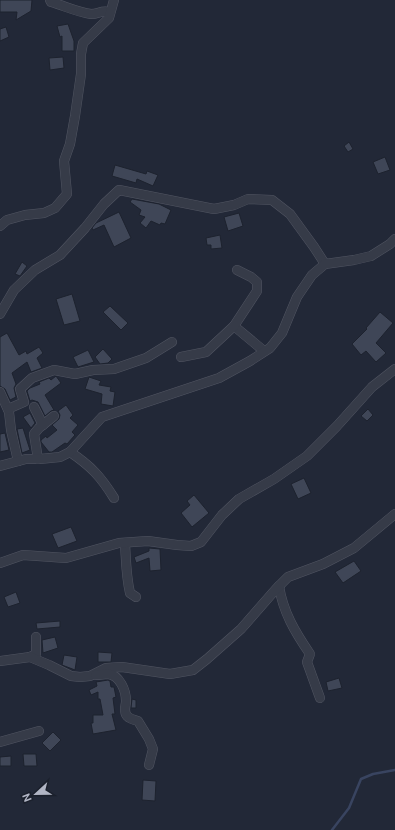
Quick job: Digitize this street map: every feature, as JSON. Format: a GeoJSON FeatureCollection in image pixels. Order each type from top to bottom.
{"type":"FeatureCollection","features":[{"type":"Feature","properties":{"kind":"street"},"geometry":{"type":"LineString","coordinates":[[50,0],[51,2],[80,12],[94,14],[103,10],[110,12]]}},
{"type":"Feature","properties":{"kind":"street"},"geometry":{"type":"LineString","coordinates":[[0,226],[7,220],[25,215],[44,213],[55,208],[67,194],[64,161],[70,144],[75,116],[81,74],[81,54],[83,43],[109,18],[114,0]]}},
{"type":"Feature","properties":{"kind":"street"},"geometry":{"type":"LineString","coordinates":[[0,314],[14,290],[35,270],[60,255],[86,228],[104,204],[119,190],[214,208],[234,205],[248,199],[272,200],[290,214],[325,264]]}},
{"type":"Feature","properties":{"kind":"street"},"geometry":{"type":"LineString","coordinates":[[0,466],[26,459],[60,456],[70,452],[102,417],[219,378],[270,348],[282,333],[297,298],[312,275],[325,264],[371,256],[395,239]]}},
{"type":"Feature","properties":{"kind":"street"},"geometry":{"type":"LineString","coordinates":[[181,357],[206,352],[234,326],[257,291],[257,282],[251,276],[237,270]]}},
{"type":"Feature","properties":{"kind":"street"},"geometry":{"type":"LineString","coordinates":[[234,326],[264,352]]}},
{"type":"Feature","properties":{"kind":"street"},"geometry":{"type":"LineString","coordinates":[[8,409],[24,402],[20,389],[32,378],[54,370],[75,374],[93,370],[114,369],[146,358],[172,342]]}},
{"type":"Feature","properties":{"kind":"street"},"geometry":{"type":"LineString","coordinates":[[0,562],[23,555],[66,558],[119,543],[148,541],[191,546],[201,542],[222,515],[239,499],[274,479],[307,456],[337,426],[372,387],[395,369]]}},
{"type":"Feature","properties":{"kind":"street"},"geometry":{"type":"LineString","coordinates":[[0,392],[8,409],[18,461]]}},
{"type":"Feature","properties":{"kind":"street"},"geometry":{"type":"LineString","coordinates":[[34,408],[43,424]]}},
{"type":"Feature","properties":{"kind":"street"},"geometry":{"type":"LineString","coordinates":[[38,459],[34,434],[43,424],[54,416]]}},
{"type":"Feature","properties":{"kind":"street"},"geometry":{"type":"LineString","coordinates":[[70,452],[94,470],[114,498]]}},
{"type":"Feature","properties":{"kind":"street"},"geometry":{"type":"LineString","coordinates":[[90,676],[106,668],[122,667],[170,674],[193,670],[241,629],[288,577],[322,564],[354,548],[395,514]]}},
{"type":"Feature","properties":{"kind":"street"},"geometry":{"type":"LineString","coordinates":[[126,543],[126,574],[128,586],[130,593],[136,597]]}},
{"type":"Feature","properties":{"kind":"street"},"geometry":{"type":"LineString","coordinates":[[279,586],[281,597],[292,627],[310,654],[307,662],[320,698]]}},
{"type":"Feature","properties":{"kind":"street"},"geometry":{"type":"LineString","coordinates":[[30,658],[36,654],[36,637]]}},
{"type":"Feature","properties":{"kind":"street"},"geometry":{"type":"LineString","coordinates":[[0,661],[30,658],[49,665],[71,676],[80,677],[110,674],[116,677],[125,692],[126,715],[130,719],[138,721],[153,749],[149,765]]}},
{"type":"Feature","properties":{"kind":"street"},"geometry":{"type":"LineString","coordinates":[[0,742],[40,731]]}},
{"type":"Feature","properties":{"kind":"building"},"geometry":{"type":"Polygon","coordinates":[[[0,0],[32,0],[31,11],[16,20],[17,12],[0,12],[0,0]]]}},
{"type":"Feature","properties":{"kind":"building"},"geometry":{"type":"Polygon","coordinates":[[[68,24],[74,41],[74,51],[62,51],[62,36],[60,37],[57,26],[68,24]]]}},
{"type":"Feature","properties":{"kind":"building"},"geometry":{"type":"Polygon","coordinates":[[[6,27],[9,37],[0,41],[0,29],[6,27]]]}},
{"type":"Feature","properties":{"kind":"building"},"geometry":{"type":"Polygon","coordinates":[[[63,57],[64,68],[50,70],[49,58],[63,57]]]}},
{"type":"Feature","properties":{"kind":"building"},"geometry":{"type":"Polygon","coordinates":[[[349,142],[353,149],[348,152],[344,146],[349,142]]]}},
{"type":"Feature","properties":{"kind":"building"},"geometry":{"type":"Polygon","coordinates":[[[385,157],[390,170],[378,174],[373,162],[385,157]]]}},
{"type":"Feature","properties":{"kind":"building"},"geometry":{"type":"Polygon","coordinates":[[[115,165],[146,174],[147,171],[158,175],[153,186],[137,179],[136,183],[112,176],[115,165]]]}},
{"type":"Feature","properties":{"kind":"building"},"geometry":{"type":"Polygon","coordinates":[[[132,199],[159,204],[171,210],[165,224],[161,223],[160,225],[151,221],[146,228],[140,223],[145,217],[139,215],[141,210],[130,202],[132,199]]]}},
{"type":"Feature","properties":{"kind":"building"},"geometry":{"type":"Polygon","coordinates":[[[119,212],[131,238],[114,247],[104,225],[93,230],[92,228],[96,223],[119,212]]]}},
{"type":"Feature","properties":{"kind":"building"},"geometry":{"type":"Polygon","coordinates":[[[239,213],[243,226],[228,231],[224,217],[239,213]]]}},
{"type":"Feature","properties":{"kind":"building"},"geometry":{"type":"Polygon","coordinates":[[[220,235],[222,248],[211,249],[211,245],[207,245],[206,238],[220,235]]]}},
{"type":"Feature","properties":{"kind":"building"},"geometry":{"type":"Polygon","coordinates":[[[22,262],[27,266],[20,276],[15,274],[22,262]]]}},
{"type":"Feature","properties":{"kind":"building"},"geometry":{"type":"Polygon","coordinates":[[[72,294],[80,321],[64,325],[56,299],[72,294]]]}},
{"type":"Feature","properties":{"kind":"building"},"geometry":{"type":"Polygon","coordinates":[[[110,306],[128,323],[121,330],[103,312],[110,306]]]}},
{"type":"Feature","properties":{"kind":"building"},"geometry":{"type":"Polygon","coordinates":[[[380,312],[393,323],[376,343],[386,353],[376,362],[366,351],[361,355],[352,344],[367,329],[366,328],[380,312]]]}},
{"type":"Feature","properties":{"kind":"building"},"geometry":{"type":"Polygon","coordinates":[[[7,333],[19,355],[26,351],[27,354],[39,347],[43,353],[37,358],[42,368],[31,372],[27,362],[12,373],[16,384],[14,388],[16,397],[10,400],[5,389],[0,386],[0,337],[7,333]]]}},
{"type":"Feature","properties":{"kind":"building"},"geometry":{"type":"Polygon","coordinates":[[[103,349],[112,359],[108,363],[100,364],[95,357],[103,349]]]}},
{"type":"Feature","properties":{"kind":"building"},"geometry":{"type":"Polygon","coordinates":[[[88,350],[94,362],[78,367],[73,357],[88,350]]]}},
{"type":"Feature","properties":{"kind":"building"},"geometry":{"type":"Polygon","coordinates":[[[56,376],[61,383],[45,395],[54,410],[45,416],[38,402],[32,400],[30,401],[27,391],[30,388],[40,384],[39,382],[49,378],[51,380],[56,376]]]}},
{"type":"Feature","properties":{"kind":"building"},"geometry":{"type":"Polygon","coordinates":[[[89,377],[101,381],[99,385],[111,387],[110,391],[115,392],[113,406],[101,404],[102,394],[85,389],[89,377]]]}},
{"type":"Feature","properties":{"kind":"building"},"geometry":{"type":"Polygon","coordinates":[[[66,405],[73,415],[70,418],[78,425],[72,432],[75,435],[67,444],[65,443],[52,452],[49,452],[41,440],[46,436],[47,438],[57,430],[52,425],[59,419],[60,415],[58,411],[66,405]]]}},
{"type":"Feature","properties":{"kind":"building"},"geometry":{"type":"Polygon","coordinates":[[[368,409],[373,415],[367,421],[361,416],[368,409]]]}},
{"type":"Feature","properties":{"kind":"building"},"geometry":{"type":"Polygon","coordinates":[[[30,413],[35,423],[31,428],[23,417],[30,413]]]}},
{"type":"Feature","properties":{"kind":"building"},"geometry":{"type":"Polygon","coordinates":[[[23,428],[30,450],[22,453],[17,429],[23,428]]]}},
{"type":"Feature","properties":{"kind":"building"},"geometry":{"type":"Polygon","coordinates":[[[5,433],[9,450],[0,452],[0,434],[5,433]]]}},
{"type":"Feature","properties":{"kind":"building"},"geometry":{"type":"Polygon","coordinates":[[[304,478],[311,493],[298,499],[291,484],[304,478]]]}},
{"type":"Feature","properties":{"kind":"building"},"geometry":{"type":"Polygon","coordinates":[[[194,495],[209,513],[192,527],[181,513],[190,505],[187,501],[194,495]]]}},
{"type":"Feature","properties":{"kind":"building"},"geometry":{"type":"Polygon","coordinates":[[[71,527],[77,541],[58,548],[52,534],[71,527]]]}},
{"type":"Feature","properties":{"kind":"building"},"geometry":{"type":"Polygon","coordinates":[[[149,548],[160,549],[161,570],[150,571],[149,558],[136,563],[134,557],[149,551],[149,548]]]}},
{"type":"Feature","properties":{"kind":"building"},"geometry":{"type":"Polygon","coordinates":[[[354,561],[361,571],[343,583],[335,572],[354,561]]]}},
{"type":"Feature","properties":{"kind":"building"},"geometry":{"type":"Polygon","coordinates":[[[16,592],[20,603],[8,607],[4,597],[16,592]]]}},
{"type":"Feature","properties":{"kind":"building"},"geometry":{"type":"Polygon","coordinates":[[[60,621],[60,627],[37,629],[36,623],[60,621]]]}},
{"type":"Feature","properties":{"kind":"building"},"geometry":{"type":"Polygon","coordinates":[[[55,637],[58,648],[43,653],[42,640],[55,637]]]}},
{"type":"Feature","properties":{"kind":"building"},"geometry":{"type":"Polygon","coordinates":[[[98,652],[112,653],[111,662],[98,662],[98,652]]]}},
{"type":"Feature","properties":{"kind":"building"},"geometry":{"type":"Polygon","coordinates":[[[64,655],[77,657],[75,670],[62,665],[64,655]]]}},
{"type":"Feature","properties":{"kind":"building"},"geometry":{"type":"Polygon","coordinates":[[[339,678],[342,688],[328,691],[326,682],[339,678]]]}},
{"type":"Feature","properties":{"kind":"building"},"geometry":{"type":"Polygon","coordinates":[[[110,681],[111,687],[114,687],[116,697],[113,698],[115,714],[112,714],[116,730],[93,734],[91,723],[93,723],[93,715],[103,715],[100,699],[98,699],[98,692],[91,695],[89,690],[97,686],[96,682],[110,681]]]}},
{"type":"Feature","properties":{"kind":"building"},"geometry":{"type":"Polygon","coordinates":[[[132,699],[136,700],[136,708],[131,708],[132,699]]]}},
{"type":"Feature","properties":{"kind":"building"},"geometry":{"type":"Polygon","coordinates":[[[53,732],[61,740],[50,751],[42,743],[53,732]]]}},
{"type":"Feature","properties":{"kind":"building"},"geometry":{"type":"Polygon","coordinates":[[[23,754],[36,754],[37,766],[24,766],[23,754]]]}},
{"type":"Feature","properties":{"kind":"building"},"geometry":{"type":"Polygon","coordinates":[[[11,756],[11,766],[0,766],[0,757],[11,756]]]}},
{"type":"Feature","properties":{"kind":"building"},"geometry":{"type":"Polygon","coordinates":[[[143,780],[156,781],[155,801],[142,800],[143,780]]]}},
{"type":"Feature","properties":{"kind":"waterway"},"geometry":{"type":"LineString","coordinates":[[332,830],[349,808],[361,779],[373,774],[395,770]]}}]}
